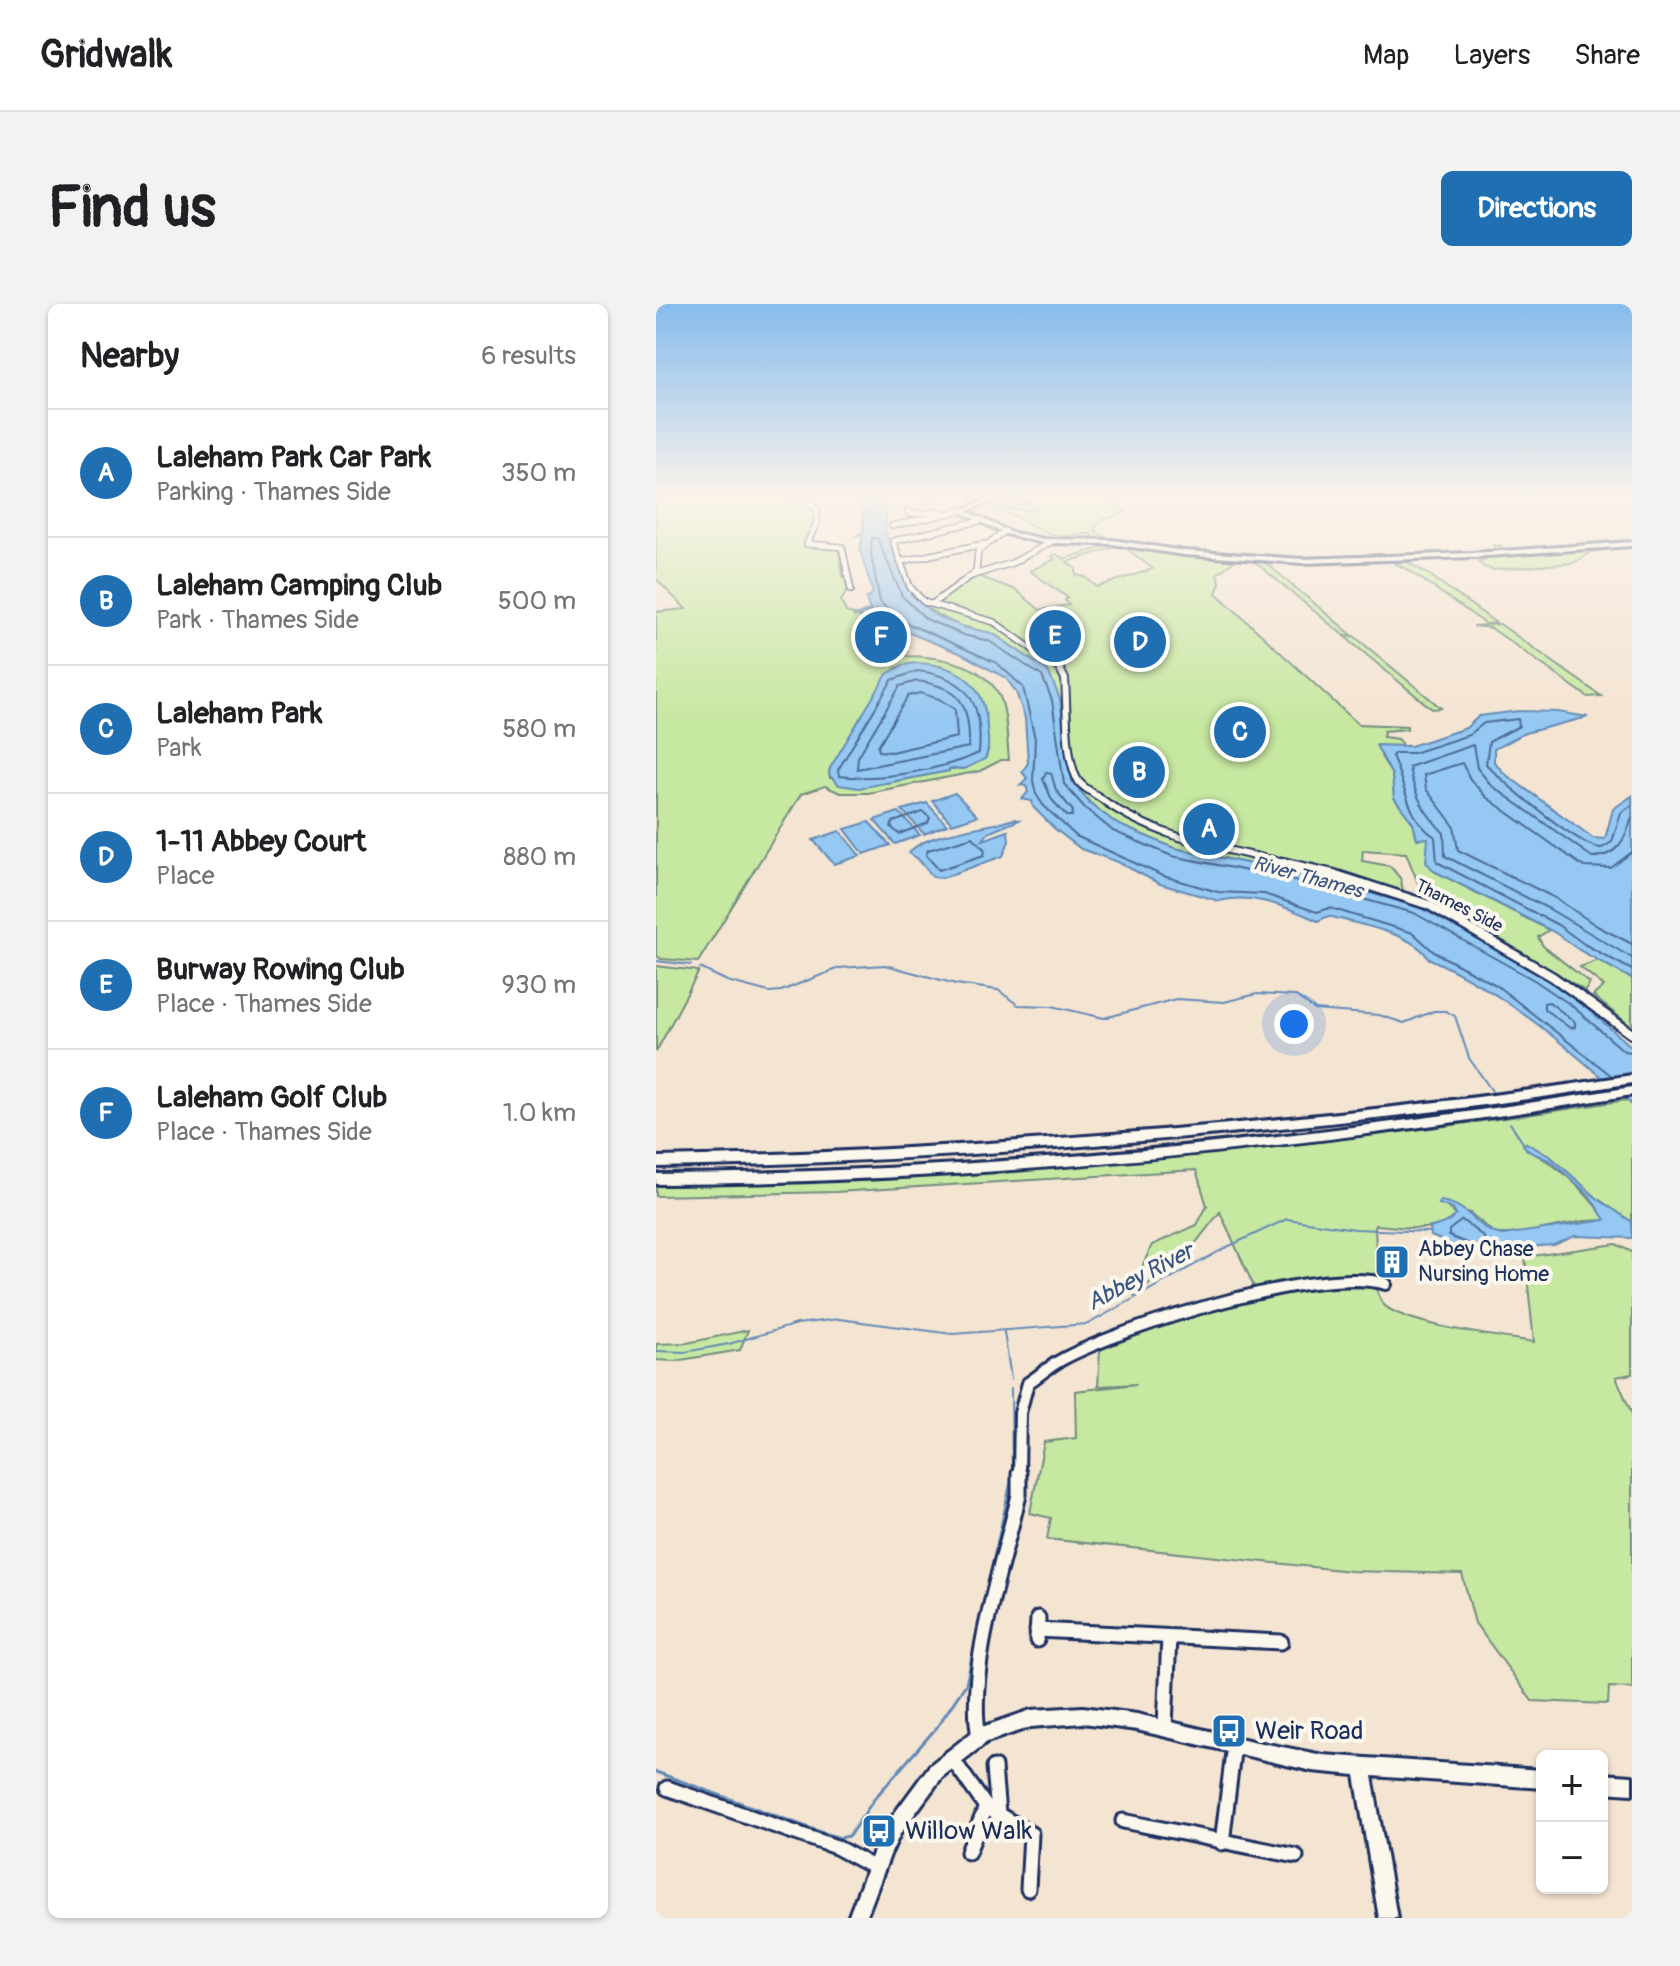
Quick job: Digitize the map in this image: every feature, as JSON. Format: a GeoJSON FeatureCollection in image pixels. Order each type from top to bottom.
{"type":"FeatureCollection","features":[{"type":"Feature","properties":{"kind":"highway"},"geometry":{"type":"LineString","coordinates":[[656,1162],[901,1156],[1032,1147],[1308,1121],[1567,1090],[1632,1079]]}},
{"type":"Feature","properties":{"kind":"highway"},"geometry":{"type":"LineString","coordinates":[[656,1179],[900,1172],[1077,1159],[1401,1125],[1632,1091]]}},
{"type":"Feature","properties":{"kind":"main road"},"geometry":{"type":"LineString","coordinates":[[857,1918],[895,1827],[950,1756],[979,1737],[1030,1718],[1060,1714],[1133,1719],[1311,1762],[1536,1779]]}},
{"type":"Feature","properties":{"kind":"main road"},"geometry":{"type":"LineString","coordinates":[[1362,1767],[1388,1918]]}},
{"type":"Feature","properties":{"kind":"main road"},"geometry":{"type":"LineString","coordinates":[[1608,1783],[1632,1785]]}},
{"type":"Feature","properties":{"kind":"street"},"geometry":{"type":"LineString","coordinates":[[847,569],[851,590]]}},
{"type":"Feature","properties":{"kind":"street"},"geometry":{"type":"LineString","coordinates":[[905,569],[910,587],[924,602],[932,604],[976,569]]}},
{"type":"Feature","properties":{"kind":"street"},"geometry":{"type":"LineString","coordinates":[[971,576],[995,569]]}},
{"type":"Feature","properties":{"kind":"street","name":"Thames Side"},"geometry":{"type":"LineString","coordinates":[[932,604],[994,622],[1060,669],[1065,679],[1072,760],[1079,782],[1115,810],[1140,824],[1172,835],[1333,874],[1429,905],[1553,977],[1632,1034]]}},
{"type":"Feature","properties":{"kind":"street"},"geometry":{"type":"LineString","coordinates":[[979,1737],[975,1716],[983,1647],[1019,1495],[1020,1413],[1028,1383],[1063,1359],[1174,1314],[1309,1284],[1366,1278],[1386,1284]]}},
{"type":"Feature","properties":{"kind":"street"},"geometry":{"type":"LineString","coordinates":[[1037,1629],[1281,1642]]}},
{"type":"Feature","properties":{"kind":"street"},"geometry":{"type":"LineString","coordinates":[[1165,1726],[1169,1637]]}},
{"type":"Feature","properties":{"kind":"street"},"geometry":{"type":"LineString","coordinates":[[1222,1843],[1234,1744]]}},
{"type":"Feature","properties":{"kind":"street"},"geometry":{"type":"LineString","coordinates":[[950,1756],[992,1811],[1031,1834],[1028,1889]]}},
{"type":"Feature","properties":{"kind":"street"},"geometry":{"type":"LineString","coordinates":[[968,1852],[992,1811],[994,1767]]}},
{"type":"Feature","properties":{"kind":"street"},"geometry":{"type":"LineString","coordinates":[[667,1788],[836,1847],[877,1869]]}},
{"type":"Feature","properties":{"kind":"street"},"geometry":{"type":"LineString","coordinates":[[1123,1821],[1296,1856]]}},
{"type":"Feature","properties":{"kind":"green space"},"geometry":{"type":"Polygon","coordinates":[[[656,569],[842,569],[850,586],[841,601],[846,612],[897,630],[886,648],[892,652],[907,650],[906,656],[959,664],[972,669],[993,685],[1002,704],[1009,760],[1001,760],[980,771],[868,793],[840,793],[825,786],[801,794],[698,962],[661,959],[656,955],[656,612],[686,609],[656,579],[656,569]],[[917,663],[896,668],[829,771],[830,778],[887,783],[949,771],[980,760],[988,751],[982,699],[976,689],[955,674],[917,663]]]}},
{"type":"Feature","properties":{"kind":"green space"},"geometry":{"type":"Polygon","coordinates":[[[1076,569],[1076,575],[1085,577],[1097,587],[1152,569],[1223,569],[1217,574],[1220,583],[1216,593],[1358,724],[1407,726],[1407,729],[1384,731],[1383,737],[1398,739],[1402,743],[1381,756],[1392,775],[1394,798],[1413,823],[1417,839],[1428,838],[1434,871],[1549,930],[1538,937],[1543,946],[1590,983],[1585,991],[1484,929],[1424,898],[1406,853],[1363,850],[1362,861],[1390,866],[1400,878],[1406,902],[1295,873],[1174,848],[1117,824],[1090,803],[1072,781],[1061,711],[1048,671],[994,634],[957,625],[925,607],[978,576],[1016,590],[1040,610],[1069,605],[1065,600],[1068,598],[1030,571],[1076,569]]]}},
{"type":"Feature","properties":{"kind":"green space"},"geometry":{"type":"Polygon","coordinates":[[[1264,569],[1274,569],[1352,635],[1343,635],[1264,569]]]}},
{"type":"Feature","properties":{"kind":"green space"},"geometry":{"type":"Polygon","coordinates":[[[1407,569],[1427,573],[1496,623],[1486,624],[1407,569]]]}},
{"type":"Feature","properties":{"kind":"green space"},"geometry":{"type":"Polygon","coordinates":[[[1500,624],[1601,696],[1588,697],[1491,628],[1473,626],[1500,624]]]}},
{"type":"Feature","properties":{"kind":"green space"},"geometry":{"type":"Polygon","coordinates":[[[1354,636],[1441,708],[1432,709],[1345,637],[1354,636]]]}},
{"type":"Feature","properties":{"kind":"green space"},"geometry":{"type":"Polygon","coordinates":[[[1598,960],[1632,979],[1632,1027],[1593,996],[1604,986],[1580,967],[1598,960]]]}},
{"type":"Feature","properties":{"kind":"green space"},"geometry":{"type":"Polygon","coordinates":[[[656,966],[699,971],[656,1052],[656,966]]]}},
{"type":"Feature","properties":{"kind":"green space"},"geometry":{"type":"Polygon","coordinates":[[[1627,1100],[1632,1105],[1632,1222],[1598,1199],[1551,1157],[1526,1143],[1526,1149],[1570,1179],[1606,1220],[1584,1221],[1518,1234],[1495,1234],[1470,1213],[1446,1206],[1456,1215],[1439,1226],[1375,1225],[1377,1274],[1311,1278],[1259,1290],[1254,1287],[1220,1212],[1187,1254],[1134,1295],[1131,1291],[1152,1245],[1197,1225],[1207,1206],[1196,1170],[836,1192],[656,1196],[656,1186],[900,1178],[1143,1160],[1385,1134],[1627,1100]]]}},
{"type":"Feature","properties":{"kind":"green space"},"geometry":{"type":"Polygon","coordinates":[[[1616,1244],[1632,1252],[1632,1374],[1616,1377],[1632,1414],[1632,1688],[1609,1687],[1608,1704],[1532,1701],[1475,1623],[1462,1574],[1350,1571],[1047,1539],[1051,1518],[1030,1513],[1044,1442],[1076,1438],[1075,1391],[1137,1384],[1098,1386],[1100,1350],[1178,1316],[1312,1289],[1376,1287],[1383,1304],[1410,1318],[1454,1329],[1534,1342],[1525,1257],[1616,1244]]]}},
{"type":"Feature","properties":{"kind":"green space"},"geometry":{"type":"Polygon","coordinates":[[[748,1330],[740,1350],[675,1361],[656,1360],[656,1344],[687,1343],[748,1330]]]}},
{"type":"Feature","properties":{"kind":"water","name":"River Thames"},"geometry":{"type":"Polygon","coordinates":[[[866,569],[901,569],[911,594],[934,615],[966,628],[992,633],[1048,671],[1060,699],[1072,781],[1090,803],[1117,824],[1174,848],[1295,873],[1417,906],[1538,973],[1576,999],[1632,1047],[1632,1105],[1536,1023],[1484,987],[1428,958],[1421,949],[1398,936],[1328,916],[1318,921],[1257,900],[1219,901],[1160,884],[1118,862],[1081,849],[1055,829],[1033,807],[1032,801],[1022,799],[1028,792],[1026,786],[1020,785],[1027,778],[1022,772],[1028,763],[1025,718],[1016,692],[1006,678],[962,654],[897,628],[882,618],[878,610],[853,617],[870,610],[866,599],[873,593],[866,569]]]}},
{"type":"Feature","properties":{"kind":"water"},"geometry":{"type":"Polygon","coordinates":[[[917,663],[958,673],[976,689],[985,713],[988,752],[985,759],[964,769],[949,769],[859,788],[839,785],[829,775],[830,768],[887,674],[903,665],[917,663]]]}},
{"type":"Feature","properties":{"kind":"water"},"geometry":{"type":"Polygon","coordinates":[[[1519,711],[1588,717],[1525,733],[1494,749],[1494,762],[1505,774],[1593,838],[1605,839],[1613,809],[1632,796],[1632,979],[1579,950],[1554,932],[1434,871],[1426,862],[1428,838],[1417,839],[1413,823],[1394,798],[1392,775],[1376,745],[1411,746],[1466,728],[1479,716],[1519,711]]]}},
{"type":"Feature","properties":{"kind":"water"},"geometry":{"type":"Polygon","coordinates":[[[955,793],[977,816],[952,824],[932,801],[955,793]]]}},
{"type":"Feature","properties":{"kind":"water"},"geometry":{"type":"Polygon","coordinates":[[[927,803],[947,825],[924,834],[902,810],[927,803]]]}},
{"type":"Feature","properties":{"kind":"water"},"geometry":{"type":"Polygon","coordinates":[[[899,812],[920,835],[895,844],[874,820],[899,812]]]}},
{"type":"Feature","properties":{"kind":"water"},"geometry":{"type":"Polygon","coordinates":[[[1019,820],[988,833],[983,840],[1008,831],[1009,841],[1003,856],[942,878],[933,877],[909,853],[917,846],[943,835],[1019,820]]]}},
{"type":"Feature","properties":{"kind":"water"},"geometry":{"type":"Polygon","coordinates":[[[869,822],[890,845],[864,854],[845,829],[869,822]]]}},
{"type":"Feature","properties":{"kind":"water"},"geometry":{"type":"Polygon","coordinates":[[[840,831],[860,856],[834,864],[813,840],[840,831]]]}},
{"type":"Feature","properties":{"kind":"water"},"geometry":{"type":"Polygon","coordinates":[[[1526,1143],[1551,1157],[1598,1199],[1632,1222],[1632,1238],[1575,1236],[1554,1245],[1474,1254],[1431,1236],[1430,1228],[1450,1221],[1456,1215],[1453,1209],[1439,1204],[1440,1201],[1451,1203],[1487,1229],[1503,1235],[1605,1220],[1589,1195],[1551,1161],[1530,1152],[1523,1145],[1526,1143]]]}},
{"type":"Feature","properties":{"kind":"waterway"},"geometry":{"type":"LineString","coordinates":[[656,961],[691,965]]}},
{"type":"Feature","properties":{"kind":"waterway"},"geometry":{"type":"LineString","coordinates":[[700,968],[727,981],[769,992],[781,991],[839,968],[885,965],[956,984],[998,990],[1018,1005],[1052,1006],[1104,1018],[1176,999],[1224,1002],[1257,994],[1296,996],[1315,1010],[1379,1015],[1404,1023],[1434,1011],[1446,1011],[1455,1016],[1469,1058],[1492,1091]]}},
{"type":"Feature","properties":{"kind":"waterway"},"geometry":{"type":"LineString","coordinates":[[1510,1123],[1523,1143]]}},
{"type":"Feature","properties":{"kind":"waterway","name":"Abbey River"},"geometry":{"type":"LineString","coordinates":[[656,1351],[685,1352],[729,1344],[797,1324],[839,1319],[953,1334],[1088,1324],[1225,1248],[1287,1219],[1355,1229],[1430,1232]]}},
{"type":"Feature","properties":{"kind":"waterway"},"geometry":{"type":"LineString","coordinates":[[1004,1332],[1011,1379]]}},
{"type":"Feature","properties":{"kind":"waterway"},"geometry":{"type":"LineString","coordinates":[[1011,1388],[1012,1475]]}},
{"type":"Feature","properties":{"kind":"waterway"},"geometry":{"type":"LineString","coordinates":[[656,1772],[815,1830],[840,1838],[849,1836],[875,1798],[937,1727],[966,1684],[1013,1473]]}},
{"type":"Feature","properties":{"kind":"place","name":"Burway Rowing Club"},"geometry":{"type":"Point","coordinates":[1055,636]}},
{"type":"Feature","properties":{"kind":"place","name":"Laleham Golf Club"},"geometry":{"type":"Point","coordinates":[881,637]}},
{"type":"Feature","properties":{"kind":"place","name":"1-11 Abbey Court"},"geometry":{"type":"Point","coordinates":[1140,642]}},
{"type":"Feature","properties":{"kind":"place","name":"Laleham Park"},"geometry":{"type":"Point","coordinates":[1240,732]}},
{"type":"Feature","properties":{"kind":"place","name":"Laleham Camping Club"},"geometry":{"type":"Point","coordinates":[1139,772]}},
{"type":"Feature","properties":{"kind":"place","name":"Laleham Park Car Park"},"geometry":{"type":"Point","coordinates":[1209,829]}},
{"type":"Feature","properties":{"kind":"place","name":"Abbey Chase Nursing Home"},"geometry":{"type":"Point","coordinates":[1392,1262]}},
{"type":"Feature","properties":{"kind":"place","name":"Weir Road"},"geometry":{"type":"Point","coordinates":[1229,1731]}},
{"type":"Feature","properties":{"kind":"place","name":"Willow Walk"},"geometry":{"type":"Point","coordinates":[879,1831]}}]}
